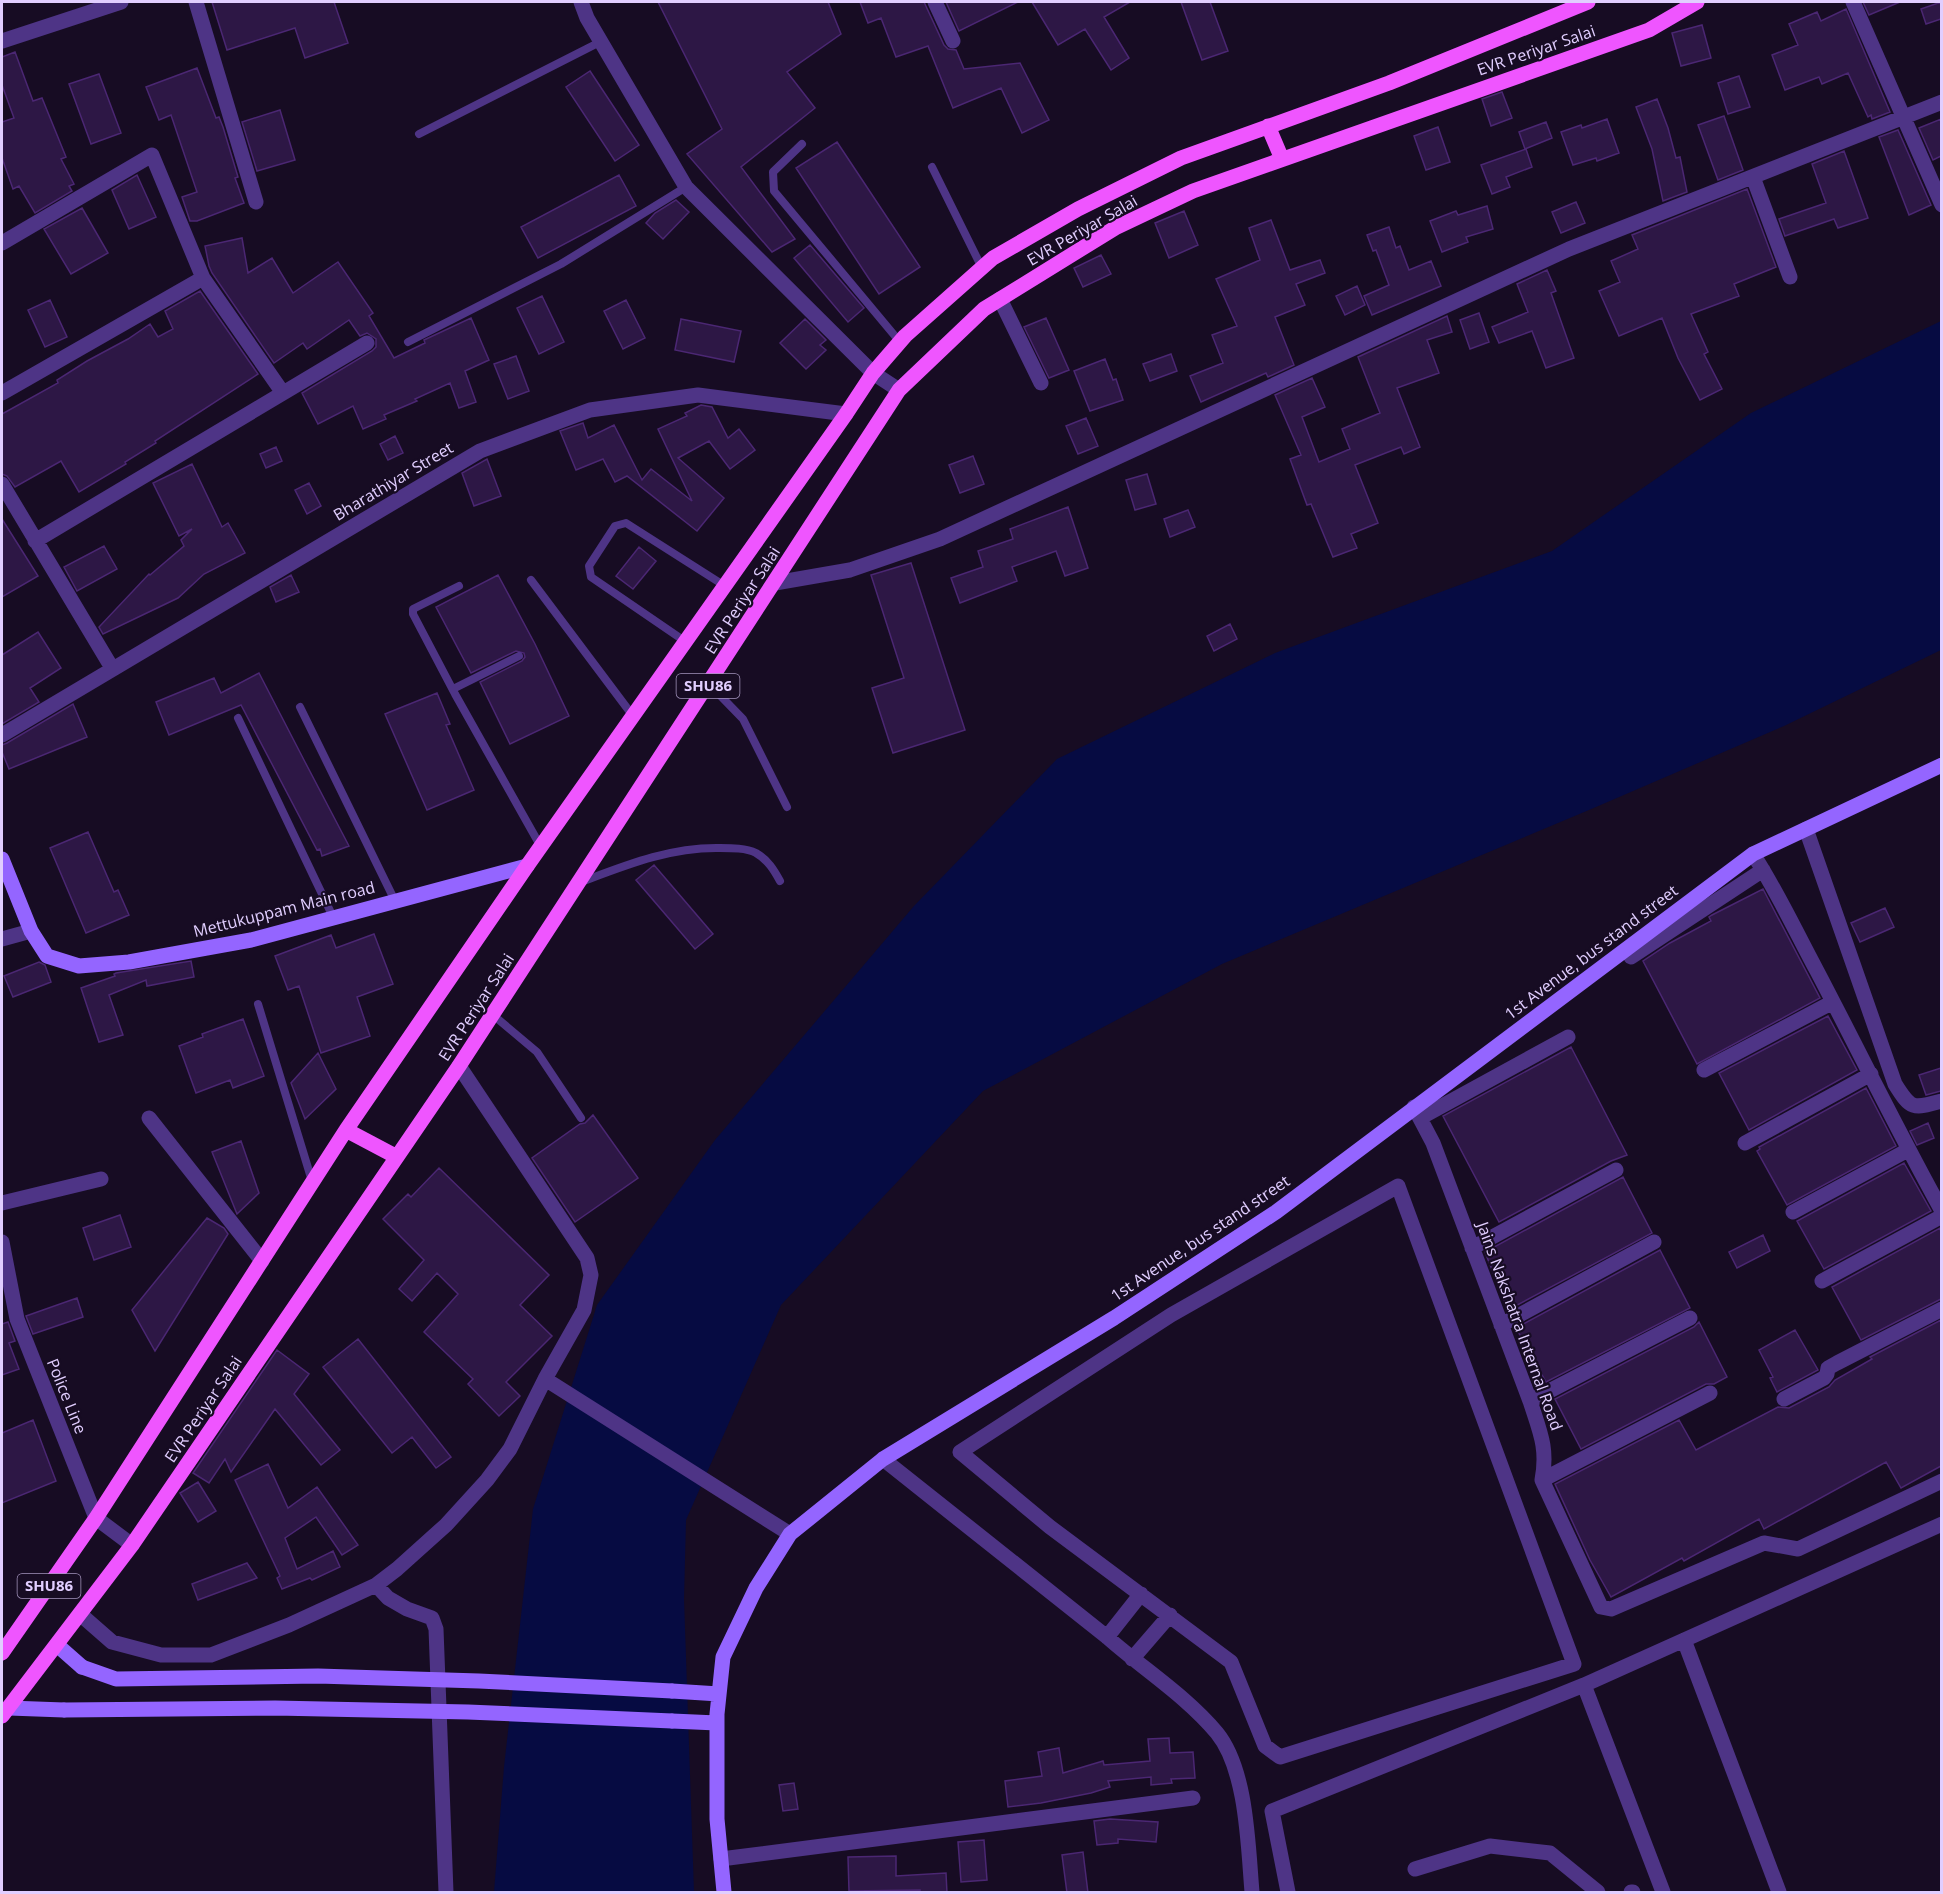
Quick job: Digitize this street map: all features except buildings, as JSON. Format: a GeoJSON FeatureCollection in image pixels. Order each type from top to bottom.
{"type":"FeatureCollection","features":[{"type":"Feature","properties":{"kind":"main road","name":"EVR Periyar Salai"},"geometry":{"type":"LineString","coordinates":[[5,1712],[132,1545],[459,1066],[899,390],[984,309],[1115,228],[1193,191],[1649,30],[1697,2]]}},
{"type":"Feature","properties":{"kind":"main road","name":"EVR Periyar Salai"},"geometry":{"type":"LineString","coordinates":[[2,1653],[96,1518],[346,1130],[527,866],[873,373],[900,342],[993,258],[1078,209],[1160,168],[1181,158],[1389,83],[1580,3]]}},
{"type":"Feature","properties":{"kind":"main road"},"geometry":{"type":"LineString","coordinates":[[1268,126],[1282,159]]}},
{"type":"Feature","properties":{"kind":"main road"},"geometry":{"type":"LineString","coordinates":[[346,1130],[397,1157]]}},
{"type":"Feature","properties":{"kind":"street"},"geometry":{"type":"LineString","coordinates":[[196,2],[256,202]]}},
{"type":"Feature","properties":{"kind":"street"},"geometry":{"type":"LineString","coordinates":[[581,2],[600,42],[686,187],[873,373],[899,390]]}},
{"type":"Feature","properties":{"kind":"street"},"geometry":{"type":"LineString","coordinates":[[935,2],[953,41]]}},
{"type":"Feature","properties":{"kind":"street"},"geometry":{"type":"LineString","coordinates":[[1853,2],[1941,205]]}},
{"type":"Feature","properties":{"kind":"street"},"geometry":{"type":"LineString","coordinates":[[2,41],[112,3]]}},
{"type":"Feature","properties":{"kind":"street"},"geometry":{"type":"LineString","coordinates":[[775,583],[850,570],[939,538],[1569,249],[1941,102]]}},
{"type":"Feature","properties":{"kind":"street"},"geometry":{"type":"LineString","coordinates":[[2,243],[152,155],[203,278],[283,393]]}},
{"type":"Feature","properties":{"kind":"street"},"geometry":{"type":"LineString","coordinates":[[1753,177],[1790,277]]}},
{"type":"Feature","properties":{"kind":"street"},"geometry":{"type":"LineString","coordinates":[[2,393],[203,278]]}},
{"type":"Feature","properties":{"kind":"street"},"geometry":{"type":"LineString","coordinates":[[1000,299],[1041,383]]}},
{"type":"Feature","properties":{"kind":"street"},"geometry":{"type":"LineString","coordinates":[[35,541],[367,342]]}},
{"type":"Feature","properties":{"kind":"street","name":"Bharathiyar Street"},"geometry":{"type":"LineString","coordinates":[[2,735],[480,451],[590,410],[698,395],[846,414]]}},
{"type":"Feature","properties":{"kind":"street"},"geometry":{"type":"LineString","coordinates":[[2,484],[112,668]]}},
{"type":"Feature","properties":{"kind":"street","name":"1st Avenue, bus stand street"},"geometry":{"type":"LineString","coordinates":[[724,1893],[717,1819],[717,1723],[723,1657],[756,1588],[790,1534],[883,1459],[1114,1318],[1276,1212],[1417,1113],[1806,829],[1941,765]]}},
{"type":"Feature","properties":{"kind":"street"},"geometry":{"type":"LineString","coordinates":[[1806,829],[1895,1084],[1906,1102],[1920,1107],[1941,1101]]}},
{"type":"Feature","properties":{"kind":"street","name":"Mettukuppam Main road"},"geometry":{"type":"LineString","coordinates":[[2,859],[31,931],[47,956],[79,966],[129,962],[250,940],[527,866]]}},
{"type":"Feature","properties":{"kind":"street"},"geometry":{"type":"LineString","coordinates":[[1631,957],[1759,864],[1941,1211]]}},
{"type":"Feature","properties":{"kind":"street"},"geometry":{"type":"LineString","coordinates":[[2,939],[31,931]]}},
{"type":"Feature","properties":{"kind":"street"},"geometry":{"type":"LineString","coordinates":[[1704,1070],[1833,1002]]}},
{"type":"Feature","properties":{"kind":"street"},"geometry":{"type":"LineString","coordinates":[[1417,1113],[1568,1037]]}},
{"type":"Feature","properties":{"kind":"street"},"geometry":{"type":"LineString","coordinates":[[80,1614],[112,1642],[161,1655],[211,1655],[289,1625],[376,1585],[446,1525],[487,1480],[510,1449],[545,1379],[584,1310],[591,1275],[587,1258],[459,1066]]}},
{"type":"Feature","properties":{"kind":"street"},"geometry":{"type":"LineString","coordinates":[[1745,1143],[1871,1074]]}},
{"type":"Feature","properties":{"kind":"street","name":"Jains Nakshatra Internal Road"},"geometry":{"type":"LineString","coordinates":[[1417,1113],[1433,1143],[1530,1401],[1544,1443],[1546,1459],[1542,1480]]}},
{"type":"Feature","properties":{"kind":"street"},"geometry":{"type":"LineString","coordinates":[[149,1118],[262,1261]]}},
{"type":"Feature","properties":{"kind":"street"},"geometry":{"type":"LineString","coordinates":[[1793,1212],[1908,1150]]}},
{"type":"Feature","properties":{"kind":"street"},"geometry":{"type":"LineString","coordinates":[[1472,1248],[1616,1170]]}},
{"type":"Feature","properties":{"kind":"street"},"geometry":{"type":"LineString","coordinates":[[2,1203],[101,1179]]}},
{"type":"Feature","properties":{"kind":"street"},"geometry":{"type":"LineString","coordinates":[[1398,1186],[1574,1664],[1280,1757],[1265,1746],[1231,1662],[1141,1594],[1050,1527],[960,1452],[1171,1315],[1398,1186]]}},
{"type":"Feature","properties":{"kind":"street"},"geometry":{"type":"LineString","coordinates":[[1822,1281],[1941,1216]]}},
{"type":"Feature","properties":{"kind":"street","name":"Police Line"},"geometry":{"type":"LineString","coordinates":[[2,1242],[17,1319],[96,1518]]}},
{"type":"Feature","properties":{"kind":"street"},"geometry":{"type":"LineString","coordinates":[[1501,1325],[1654,1242]]}},
{"type":"Feature","properties":{"kind":"street"},"geometry":{"type":"LineString","coordinates":[[1784,1399],[1824,1378],[1828,1368],[1941,1310]]}},
{"type":"Feature","properties":{"kind":"street"},"geometry":{"type":"LineString","coordinates":[[1530,1401],[1690,1318]]}},
{"type":"Feature","properties":{"kind":"street"},"geometry":{"type":"LineString","coordinates":[[545,1379],[790,1534]]}},
{"type":"Feature","properties":{"kind":"street"},"geometry":{"type":"LineString","coordinates":[[1710,1393],[1542,1480],[1601,1607],[1611,1609],[1764,1543],[1798,1549],[1941,1481]]}},
{"type":"Feature","properties":{"kind":"street"},"geometry":{"type":"LineString","coordinates":[[883,1459],[1171,1688],[1218,1735],[1235,1768],[1244,1808],[1252,1893]]}},
{"type":"Feature","properties":{"kind":"street"},"geometry":{"type":"LineString","coordinates":[[96,1518],[132,1545]]}},
{"type":"Feature","properties":{"kind":"street"},"geometry":{"type":"LineString","coordinates":[[1288,1893],[1272,1811],[1584,1685],[1941,1524]]}},
{"type":"Feature","properties":{"kind":"street"},"geometry":{"type":"LineString","coordinates":[[376,1585],[388,1598],[407,1609],[432,1618],[436,1629],[446,1893]]}},
{"type":"Feature","properties":{"kind":"street"},"geometry":{"type":"LineString","coordinates":[[1107,1636],[1141,1594]]}},
{"type":"Feature","properties":{"kind":"street"},"geometry":{"type":"LineString","coordinates":[[1132,1659],[1170,1615]]}},
{"type":"Feature","properties":{"kind":"street"},"geometry":{"type":"LineString","coordinates":[[1684,1640],[1779,1893]]}},
{"type":"Feature","properties":{"kind":"street"},"geometry":{"type":"LineString","coordinates":[[57,1645],[82,1667],[116,1679],[318,1676],[479,1681],[719,1694]]}},
{"type":"Feature","properties":{"kind":"street"},"geometry":{"type":"LineString","coordinates":[[1584,1685],[1663,1893]]}},
{"type":"Feature","properties":{"kind":"street"},"geometry":{"type":"LineString","coordinates":[[5,1712],[275,1708],[468,1712],[717,1723]]}},
{"type":"Feature","properties":{"kind":"street"},"geometry":{"type":"LineString","coordinates":[[721,1859],[1193,1798]]}},
{"type":"Feature","properties":{"kind":"street"},"geometry":{"type":"LineString","coordinates":[[1415,1869],[1490,1846],[1550,1853],[1598,1893]]}},
{"type":"Feature","properties":{"kind":"lane"},"geometry":{"type":"LineString","coordinates":[[419,134],[600,42]]}},
{"type":"Feature","properties":{"kind":"lane"},"geometry":{"type":"LineString","coordinates":[[802,144],[774,172],[774,191],[900,342]]}},
{"type":"Feature","properties":{"kind":"lane"},"geometry":{"type":"LineString","coordinates":[[932,167],[982,268]]}},
{"type":"Feature","properties":{"kind":"lane"},"geometry":{"type":"LineString","coordinates":[[408,342],[561,264],[686,187]]}},
{"type":"Feature","properties":{"kind":"lane"},"geometry":{"type":"LineString","coordinates":[[686,642],[591,577],[589,566],[615,526],[626,523],[725,586]]}},
{"type":"Feature","properties":{"kind":"lane"},"geometry":{"type":"LineString","coordinates":[[531,580],[633,716]]}},
{"type":"Feature","properties":{"kind":"lane"},"geometry":{"type":"LineString","coordinates":[[459,586],[413,609],[413,614],[541,847]]}},
{"type":"Feature","properties":{"kind":"lane"},"geometry":{"type":"LineString","coordinates":[[453,689],[519,656]]}},
{"type":"Feature","properties":{"kind":"lane"},"geometry":{"type":"LineString","coordinates":[[709,684],[743,719],[786,807]]}},
{"type":"Feature","properties":{"kind":"lane"},"geometry":{"type":"LineString","coordinates":[[300,707],[395,901]]}},
{"type":"Feature","properties":{"kind":"lane"},"geometry":{"type":"LineString","coordinates":[[238,718],[333,917]]}},
{"type":"Feature","properties":{"kind":"lane"},"geometry":{"type":"LineString","coordinates":[[579,882],[649,856],[704,848],[746,849],[767,861],[780,882]]}},
{"type":"Feature","properties":{"kind":"lane"},"geometry":{"type":"LineString","coordinates":[[258,1004],[312,1182]]}},
{"type":"Feature","properties":{"kind":"lane"},"geometry":{"type":"LineString","coordinates":[[493,1014],[537,1052],[581,1118]]}},
{"type":"Feature","properties":{"kind":"shaded area"},"geometry":{"type":"Polygon","coordinates":[[[1941,321],[1941,650],[1784,726],[1222,964],[983,1091],[781,1305],[686,1520],[684,1599],[694,1892],[494,1892],[504,1767],[533,1509],[597,1305],[715,1140],[914,906],[1057,759],[1275,653],[1552,551],[1751,413],[1941,321]]]}}]}
